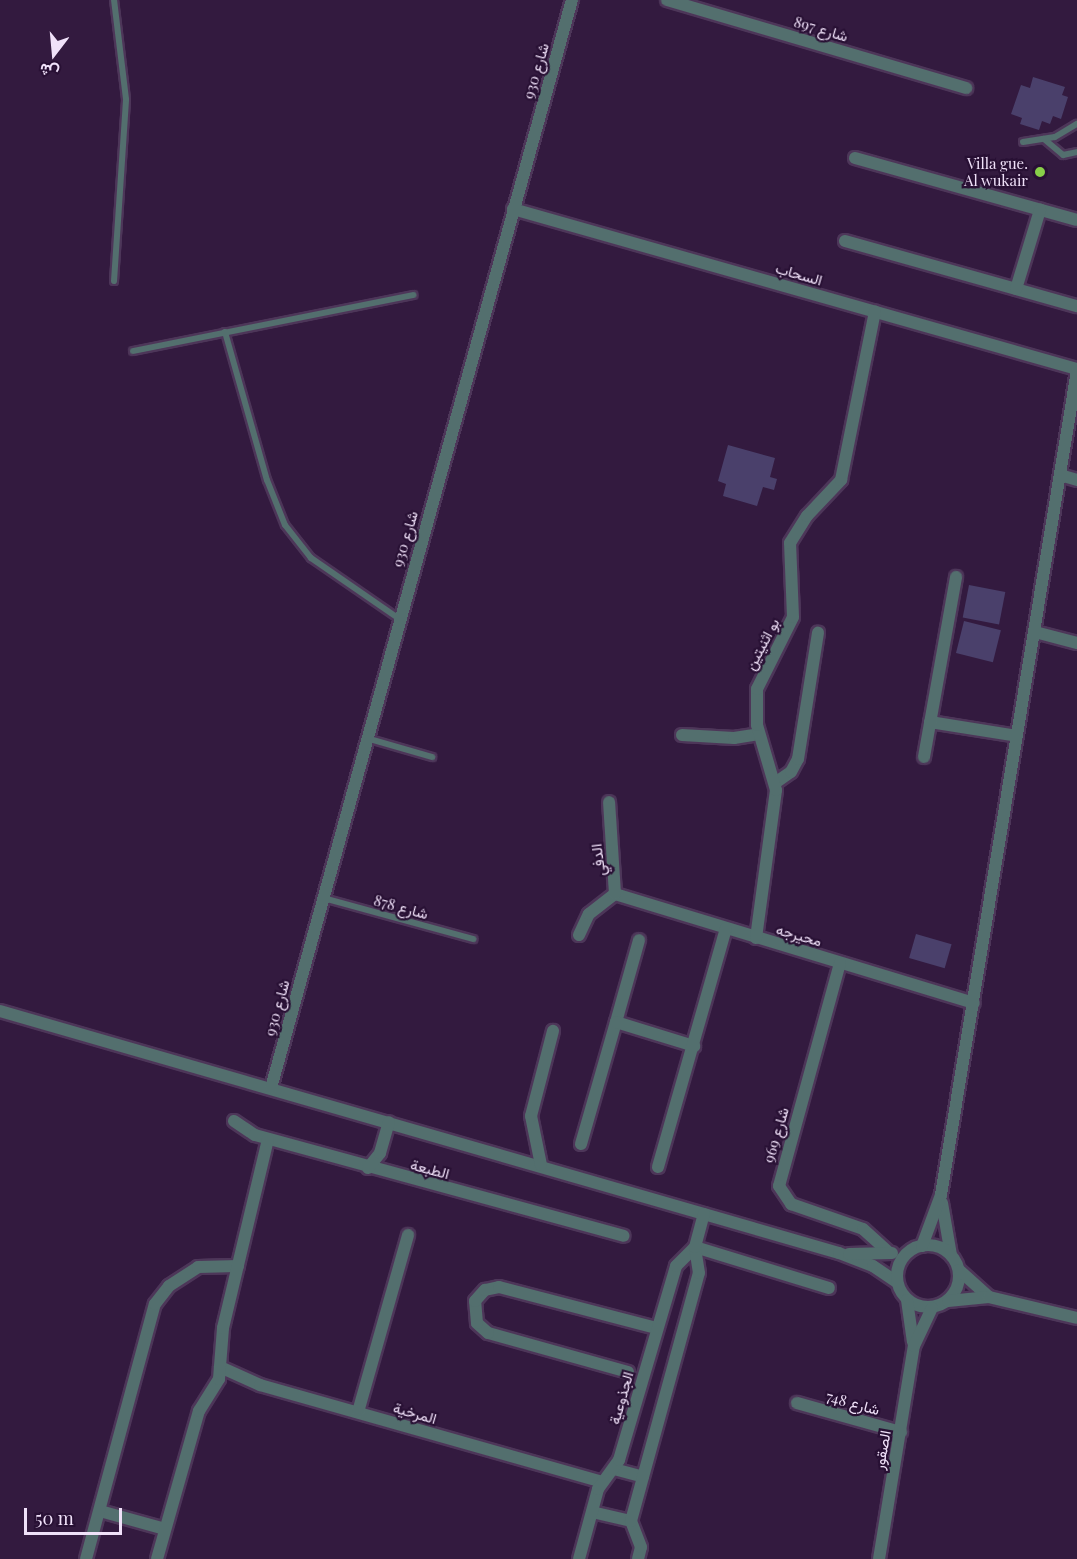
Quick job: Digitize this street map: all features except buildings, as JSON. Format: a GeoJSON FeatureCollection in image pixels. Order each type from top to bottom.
{"type":"FeatureCollection","features":[{"type":"Feature","properties":{"kind":"street","name":"شارع 930"},"geometry":{"type":"LineString","coordinates":[[271,1088],[398,618],[572,0]]}},
{"type":"Feature","properties":{"kind":"street","name":"شارع 897"},"geometry":{"type":"LineString","coordinates":[[667,0],[966,88]]}},
{"type":"Feature","properties":{"kind":"street"},"geometry":{"type":"LineString","coordinates":[[855,158],[1077,220]]}},
{"type":"Feature","properties":{"kind":"street","name":"السحاب"},"geometry":{"type":"LineString","coordinates":[[513,209],[874,310],[1077,370]]}},
{"type":"Feature","properties":{"kind":"street"},"geometry":{"type":"LineString","coordinates":[[1016,289],[1040,210]]}},
{"type":"Feature","properties":{"kind":"street"},"geometry":{"type":"LineString","coordinates":[[845,241],[1077,306]]}},
{"type":"Feature","properties":{"kind":"street","name":"بو اثنيتين"},"geometry":{"type":"LineString","coordinates":[[756,938],[775,783],[759,734],[755,707],[759,679],[795,606],[790,543],[807,516],[841,480],[874,310]]}},
{"type":"Feature","properties":{"kind":"street"},"geometry":{"type":"LineString","coordinates":[[922,1246],[941,1195],[1077,370]]}},
{"type":"Feature","properties":{"kind":"street"},"geometry":{"type":"LineString","coordinates":[[1060,475],[1077,480]]}},
{"type":"Feature","properties":{"kind":"street"},"geometry":{"type":"LineString","coordinates":[[924,757],[956,577]]}},
{"type":"Feature","properties":{"kind":"street"},"geometry":{"type":"LineString","coordinates":[[1035,632],[1077,643]]}},
{"type":"Feature","properties":{"kind":"street"},"geometry":{"type":"LineString","coordinates":[[775,783],[791,772],[798,759],[818,633]]}},
{"type":"Feature","properties":{"kind":"street"},"geometry":{"type":"LineString","coordinates":[[930,722],[1017,736]]}},
{"type":"Feature","properties":{"kind":"street"},"geometry":{"type":"LineString","coordinates":[[682,735],[734,738],[759,734]]}},
{"type":"Feature","properties":{"kind":"street","name":"الدفي"},"geometry":{"type":"LineString","coordinates":[[579,935],[589,914],[615,894],[609,802]]}},
{"type":"Feature","properties":{"kind":"street","name":"محيرجه"},"geometry":{"type":"LineString","coordinates":[[615,894],[974,1003]]}},
{"type":"Feature","properties":{"kind":"street"},"geometry":{"type":"LineString","coordinates":[[658,1167],[726,929]]}},
{"type":"Feature","properties":{"kind":"street"},"geometry":{"type":"LineString","coordinates":[[581,1144],[639,940]]}},
{"type":"Feature","properties":{"kind":"street","name":"شارع 969"},"geometry":{"type":"LineString","coordinates":[[840,963],[779,1186],[792,1204],[863,1229],[890,1253]]}},
{"type":"Feature","properties":{"kind":"street"},"geometry":{"type":"LineString","coordinates":[[0,1011],[541,1165],[839,1253],[873,1266],[897,1282],[907,1300],[932,1308],[948,1301],[989,1297],[1077,1318]]}},
{"type":"Feature","properties":{"kind":"street"},"geometry":{"type":"LineString","coordinates":[[616,1022],[694,1046]]}},
{"type":"Feature","properties":{"kind":"street"},"geometry":{"type":"LineString","coordinates":[[541,1165],[531,1116],[553,1031]]}},
{"type":"Feature","properties":{"kind":"street","name":"الطبعة"},"geometry":{"type":"LineString","coordinates":[[234,1121],[249,1133],[268,1139],[622,1236]]}},
{"type":"Feature","properties":{"kind":"street"},"geometry":{"type":"LineString","coordinates":[[368,1168],[380,1153],[389,1122]]}},
{"type":"Feature","properties":{"kind":"street"},"geometry":{"type":"LineString","coordinates":[[157,1559],[199,1411],[217,1385],[221,1338],[268,1139]]}},
{"type":"Feature","properties":{"kind":"street"},"geometry":{"type":"LineString","coordinates":[[941,1195],[951,1255],[959,1270],[989,1297]]}},
{"type":"Feature","properties":{"kind":"street","name":"الجذوعية"},"geometry":{"type":"LineString","coordinates":[[631,1521],[699,1274],[695,1247],[704,1214]]}},
{"type":"Feature","properties":{"kind":"street"},"geometry":{"type":"LineString","coordinates":[[358,1412],[408,1235]]}},
{"type":"Feature","properties":{"kind":"street"},"geometry":{"type":"LineString","coordinates":[[839,1253],[890,1253],[909,1251],[922,1246],[938,1247],[951,1255]]}},
{"type":"Feature","properties":{"kind":"street"},"geometry":{"type":"LineString","coordinates":[[695,1247],[830,1288]]}},
{"type":"Feature","properties":{"kind":"street","name":"الجذوعية"},"geometry":{"type":"LineString","coordinates":[[579,1559],[603,1482],[614,1469],[679,1260],[695,1247]]}},
{"type":"Feature","properties":{"kind":"street"},"geometry":{"type":"LineString","coordinates":[[897,1282],[899,1265],[909,1251]]}},
{"type":"Feature","properties":{"kind":"street"},"geometry":{"type":"LineString","coordinates":[[86,1559],[156,1304],[169,1286],[198,1267],[238,1266]]}},
{"type":"Feature","properties":{"kind":"street"},"geometry":{"type":"LineString","coordinates":[[948,1301],[958,1287],[959,1270]]}},
{"type":"Feature","properties":{"kind":"street"},"geometry":{"type":"LineString","coordinates":[[628,1372],[488,1333],[477,1323],[475,1301],[485,1290],[500,1287],[656,1328]]}},
{"type":"Feature","properties":{"kind":"street","name":"الصقور"},"geometry":{"type":"LineString","coordinates":[[907,1300],[914,1347]]}},
{"type":"Feature","properties":{"kind":"street","name":"الصقور"},"geometry":{"type":"LineString","coordinates":[[879,1559],[914,1347],[932,1308]]}},
{"type":"Feature","properties":{"kind":"street","name":"المرخية"},"geometry":{"type":"LineString","coordinates":[[220,1367],[248,1381],[603,1482]]}},
{"type":"Feature","properties":{"kind":"street","name":"شارع 748"},"geometry":{"type":"LineString","coordinates":[[796,1403],[901,1432]]}},
{"type":"Feature","properties":{"kind":"street"},"geometry":{"type":"LineString","coordinates":[[614,1469],[643,1477]]}},
{"type":"Feature","properties":{"kind":"street"},"geometry":{"type":"LineString","coordinates":[[100,1511],[165,1529]]}},
{"type":"Feature","properties":{"kind":"street"},"geometry":{"type":"LineString","coordinates":[[592,1512],[631,1521],[641,1548],[638,1559]]}},
{"type":"Feature","properties":{"kind":"lane"},"geometry":{"type":"LineString","coordinates":[[114,0],[126,99],[114,281]]}},
{"type":"Feature","properties":{"kind":"lane"},"geometry":{"type":"LineString","coordinates":[[1023,142],[1044,139],[1077,124]]}},
{"type":"Feature","properties":{"kind":"lane"},"geometry":{"type":"LineString","coordinates":[[1044,139],[1063,155],[1077,152]]}},
{"type":"Feature","properties":{"kind":"lane"},"geometry":{"type":"LineString","coordinates":[[133,351],[412,295]]}},
{"type":"Feature","properties":{"kind":"lane"},"geometry":{"type":"LineString","coordinates":[[225,332],[267,480],[285,525],[311,558],[398,618]]}},
{"type":"Feature","properties":{"kind":"lane"},"geometry":{"type":"LineString","coordinates":[[366,737],[432,757]]}},
{"type":"Feature","properties":{"kind":"lane","name":"شارع 878"},"geometry":{"type":"LineString","coordinates":[[322,898],[473,939]]}},
{"type":"Feature","properties":{"kind":"place","name":"Villa gue. Al wukair"},"geometry":{"type":"Point","coordinates":[1040,172]}}]}
